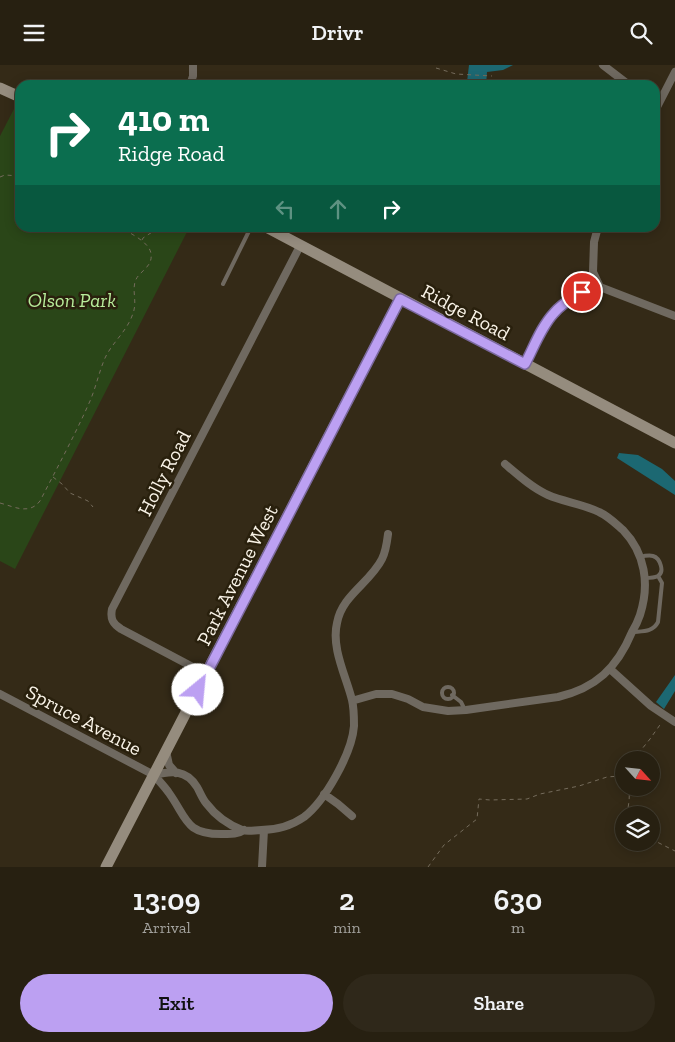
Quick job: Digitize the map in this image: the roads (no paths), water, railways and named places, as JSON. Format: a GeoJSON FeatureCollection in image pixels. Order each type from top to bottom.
{"type":"FeatureCollection","features":[{"type":"Feature","properties":{"kind":"street"},"geometry":{"type":"LineString","coordinates":[[192,80],[193,65]]}},
{"type":"Feature","properties":{"kind":"street"},"geometry":{"type":"LineString","coordinates":[[603,65],[622,80]]}},
{"type":"Feature","properties":{"kind":"street"},"geometry":{"type":"LineString","coordinates":[[660,100],[675,72]]}},
{"type":"Feature","properties":{"kind":"street"},"geometry":{"type":"LineString","coordinates":[[0,88],[15,95]]}},
{"type":"Feature","properties":{"kind":"street","name":"Ridge Road"},"geometry":{"type":"LineString","coordinates":[[275,232],[675,443]]}},
{"type":"Feature","properties":{"kind":"street"},"geometry":{"type":"LineString","coordinates":[[597,232],[594,242],[593,272],[600,287],[675,316]]}},
{"type":"Feature","properties":{"kind":"street","name":"Holly Road"},"geometry":{"type":"LineString","coordinates":[[206,674],[121,629],[113,622],[112,609],[300,246]]}},
{"type":"Feature","properties":{"kind":"street"},"geometry":{"type":"LineString","coordinates":[[525,364],[541,331],[554,313],[566,302],[597,281]]}},
{"type":"Feature","properties":{"kind":"street","name":"Park Avenue West"},"geometry":{"type":"LineString","coordinates":[[106,867],[400,299]]}},
{"type":"Feature","properties":{"kind":"street"},"geometry":{"type":"LineString","coordinates":[[352,700],[385,693],[425,707],[448,711],[558,697],[580,691],[592,684],[610,669],[627,645],[640,615],[645,579],[644,568],[631,539],[611,519],[588,507],[547,494],[534,487],[505,464]]}},
{"type":"Feature","properties":{"kind":"street"},"geometry":{"type":"LineString","coordinates":[[244,830],[238,834],[219,834],[205,833],[191,827],[171,796],[154,775],[170,772],[183,773],[197,786],[206,803],[223,819],[244,830],[278,829],[304,817],[315,806],[344,761],[352,741],[354,727],[352,700],[335,636],[337,620],[344,604],[372,574],[381,561],[388,534]]}},
{"type":"Feature","properties":{"kind":"street"},"geometry":{"type":"LineString","coordinates":[[610,669],[651,706],[675,722]]}},
{"type":"Feature","properties":{"kind":"street","name":"Spruce Avenue"},"geometry":{"type":"LineString","coordinates":[[0,694],[154,775]]}},
{"type":"Feature","properties":{"kind":"street"},"geometry":{"type":"LineString","coordinates":[[166,751],[169,765],[176,773]]}},
{"type":"Feature","properties":{"kind":"street"},"geometry":{"type":"LineString","coordinates":[[324,794],[352,816]]}},
{"type":"Feature","properties":{"kind":"street"},"geometry":{"type":"LineString","coordinates":[[219,834],[223,819]]}},
{"type":"Feature","properties":{"kind":"street"},"geometry":{"type":"LineString","coordinates":[[262,867],[264,830]]}},
{"type":"Feature","properties":{"kind":"lane"},"geometry":{"type":"LineString","coordinates":[[223,284],[249,232]]}},
{"type":"Feature","properties":{"kind":"lane"},"geometry":{"type":"LineString","coordinates":[[640,557],[653,556],[657,558],[661,565],[658,576]]}},
{"type":"Feature","properties":{"kind":"lane"},"geometry":{"type":"LineString","coordinates":[[645,579],[658,576]]}},
{"type":"Feature","properties":{"kind":"lane"},"geometry":{"type":"LineString","coordinates":[[633,631],[651,630],[658,622],[662,583],[658,576]]}},
{"type":"Feature","properties":{"kind":"lane"},"geometry":{"type":"LineString","coordinates":[[452,695],[461,702],[465,710]]}},
{"type":"Feature","properties":{"kind":"water"},"geometry":{"type":"Polygon","coordinates":[[[469,65],[513,65],[503,70],[487,72],[486,80],[467,80],[469,65]]]}},
{"type":"Feature","properties":{"kind":"water"},"geometry":{"type":"Polygon","coordinates":[[[619,453],[638,455],[662,469],[675,481],[675,495],[617,458],[619,453]]]}},
{"type":"Feature","properties":{"kind":"water"},"geometry":{"type":"Polygon","coordinates":[[[675,675],[675,691],[664,709],[656,702],[675,675]]]}},
{"type":"Feature","properties":{"kind":"park label","name":"Olson Park"},"geometry":{"type":"Point","coordinates":[72,300]}}]}
